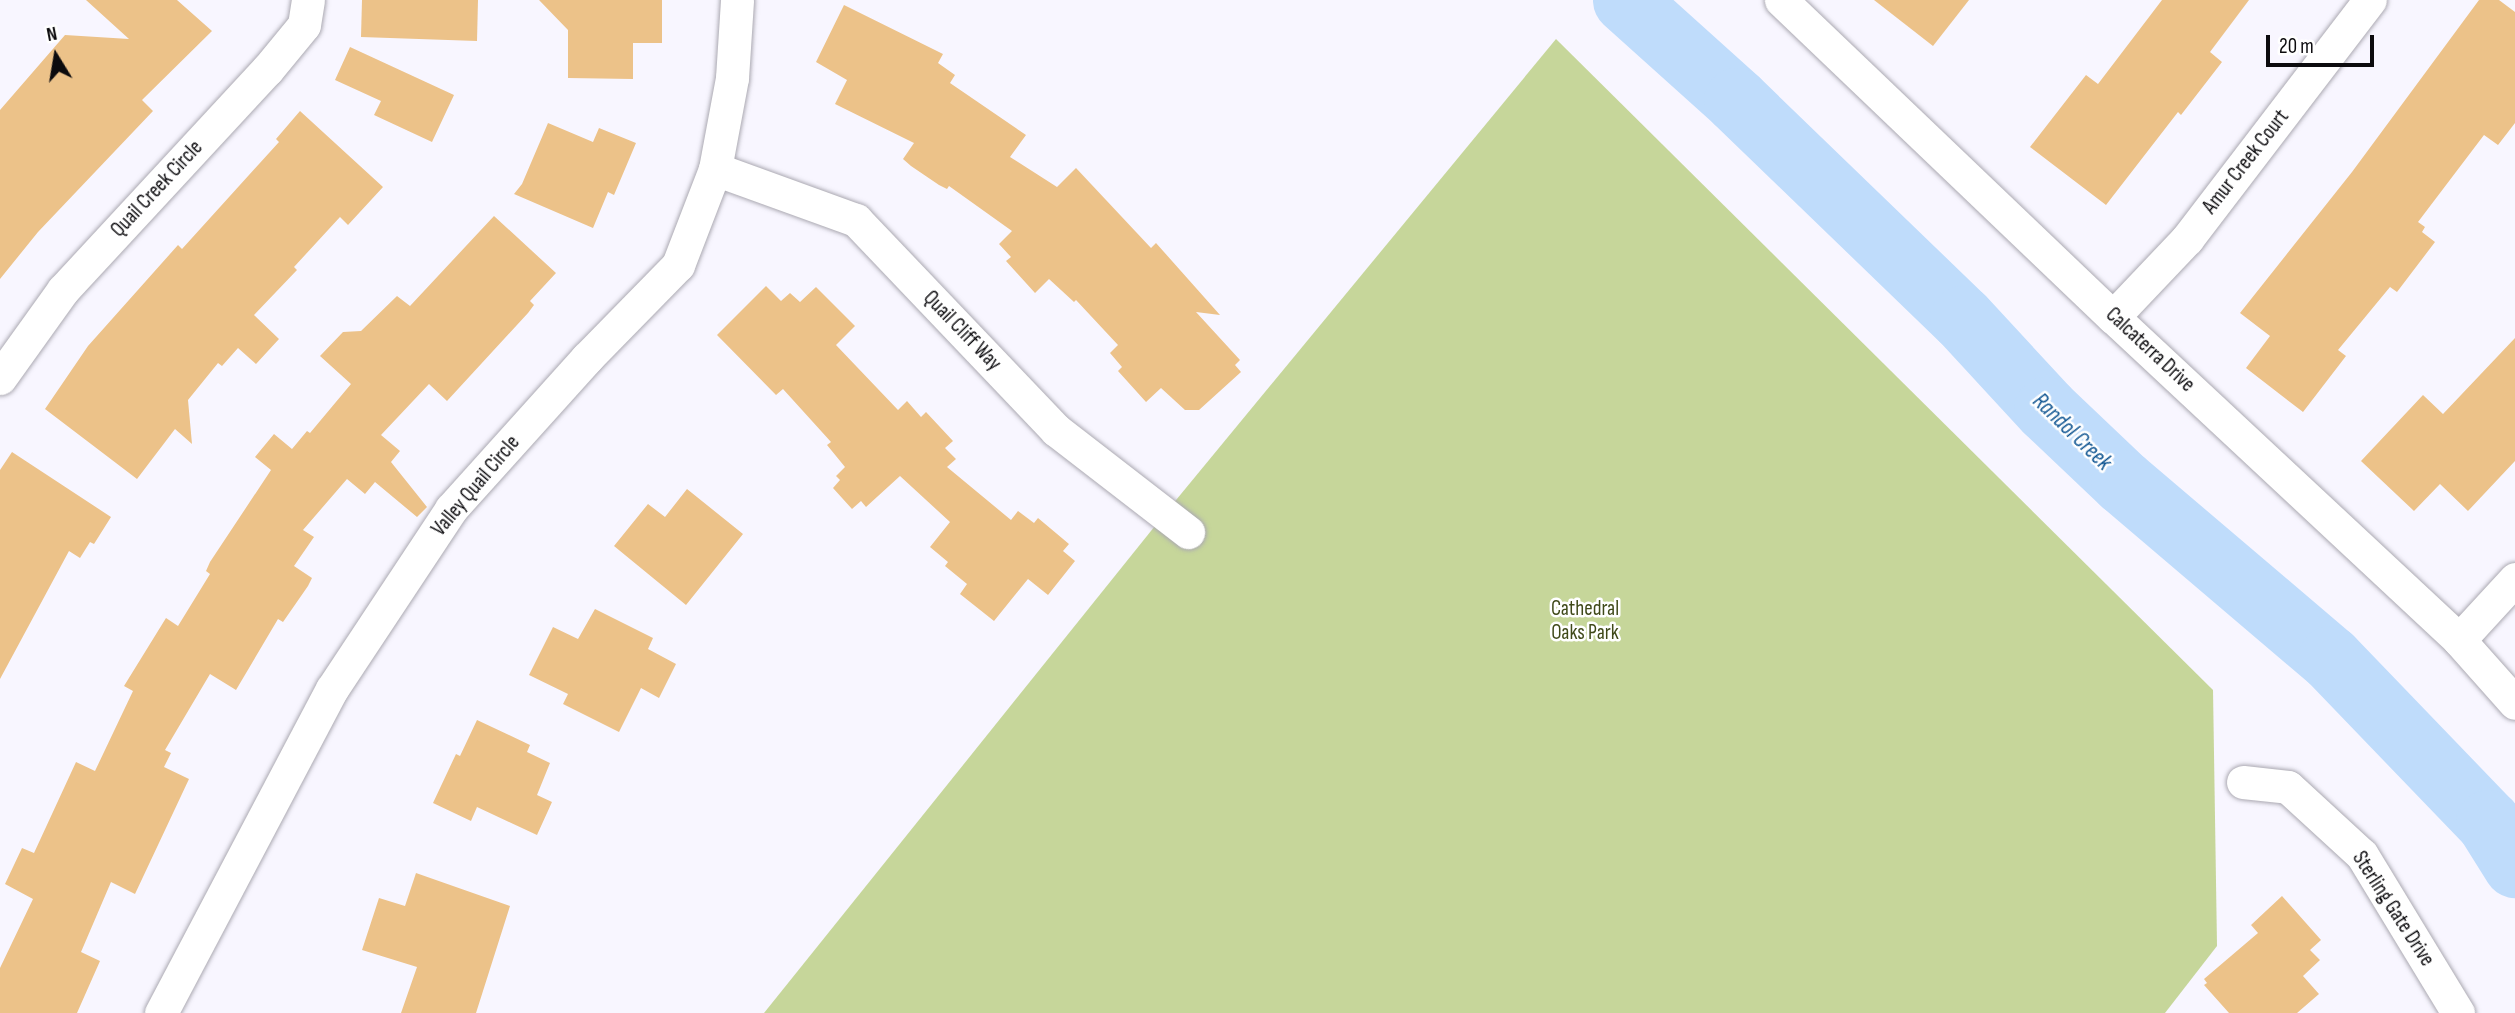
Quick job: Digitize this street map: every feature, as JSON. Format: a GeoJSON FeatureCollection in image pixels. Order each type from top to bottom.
{"type":"FeatureCollection","features":[{"type":"Feature","properties":{"kind":"street","name":"Quail Creek Circle"},"geometry":{"type":"LineString","coordinates":[[0,378],[63,290],[267,70],[304,25],[307,0]]}},
{"type":"Feature","properties":{"kind":"street","name":"Valley Quail Circle"},"geometry":{"type":"LineString","coordinates":[[161,1013],[340,678],[452,509],[587,358],[678,265],[715,169],[732,78],[737,0]]}},
{"type":"Feature","properties":{"kind":"street","name":"Calcaterra Drive"},"geometry":{"type":"LineString","coordinates":[[1782,0],[2113,317],[2459,640],[2515,703]]}},
{"type":"Feature","properties":{"kind":"street","name":"Amur Creek Court"},"geometry":{"type":"LineString","coordinates":[[2113,317],[2187,239],[2371,0]]}},
{"type":"Feature","properties":{"kind":"street","name":"Quail Cliff Way"},"geometry":{"type":"LineString","coordinates":[[715,169],[856,220],[1056,430],[1188,531]]}},
{"type":"Feature","properties":{"kind":"street"},"geometry":{"type":"LineString","coordinates":[[2459,640],[2515,579]]}},
{"type":"Feature","properties":{"kind":"street","name":"Sterling Gate Drive"},"geometry":{"type":"LineString","coordinates":[[2244,782],[2288,787],[2362,855],[2458,1013]]}},
{"type":"Feature","properties":{"kind":"green space","name":"Cathedral Oaks Park"},"geometry":{"type":"Polygon","coordinates":[[[1556,39],[2213,690],[2217,946],[2165,1013],[764,1013],[1167,511],[1556,39]]]}},
{"type":"Feature","properties":{"kind":"building"},"geometry":{"type":"Polygon","coordinates":[[[86,0],[177,0],[212,31],[142,100],[153,111],[38,232],[0,279],[0,110],[65,35],[129,39],[86,0]]]}},
{"type":"Feature","properties":{"kind":"building"},"geometry":{"type":"Polygon","coordinates":[[[362,0],[478,0],[477,41],[361,37],[362,0]]]}},
{"type":"Feature","properties":{"kind":"building"},"geometry":{"type":"Polygon","coordinates":[[[539,0],[662,0],[662,43],[633,43],[633,79],[568,78],[568,30],[539,0]]]}},
{"type":"Feature","properties":{"kind":"building"},"geometry":{"type":"Polygon","coordinates":[[[1874,0],[1969,0],[1933,46],[1874,0]]]}},
{"type":"Feature","properties":{"kind":"building"},"geometry":{"type":"Polygon","coordinates":[[[2162,0],[2249,0],[2210,52],[2222,62],[2181,115],[2178,112],[2106,205],[2030,147],[2086,75],[2098,84],[2162,0]]]}},
{"type":"Feature","properties":{"kind":"building"},"geometry":{"type":"Polygon","coordinates":[[[2479,0],[2499,0],[2515,12],[2515,123],[2498,145],[2484,135],[2418,222],[2425,227],[2422,232],[2435,242],[2397,292],[2390,287],[2338,350],[2346,356],[2303,412],[2246,368],[2270,336],[2240,313],[2352,172],[2479,0]]]}},
{"type":"Feature","properties":{"kind":"building"},"geometry":{"type":"Polygon","coordinates":[[[844,5],[943,54],[938,63],[955,75],[950,83],[1026,135],[1010,157],[1057,187],[1076,168],[1151,248],[1156,243],[1220,315],[1196,312],[1240,360],[1235,365],[1241,372],[1199,410],[1185,410],[1161,388],[1146,402],[1118,371],[1122,367],[1110,353],[1118,345],[1076,300],[1074,302],[1049,279],[1035,293],[1006,261],[1011,257],[999,244],[1012,231],[949,186],[947,189],[939,185],[903,159],[914,143],[835,104],[847,80],[816,62],[844,5]]]}},
{"type":"Feature","properties":{"kind":"building"},"geometry":{"type":"Polygon","coordinates":[[[350,47],[454,95],[432,142],[374,115],[381,101],[335,80],[350,47]]]}},
{"type":"Feature","properties":{"kind":"building"},"geometry":{"type":"Polygon","coordinates":[[[300,111],[383,187],[348,225],[340,217],[294,267],[297,270],[254,315],[279,339],[256,364],[238,348],[222,366],[218,363],[188,400],[192,444],[175,429],[137,479],[45,409],[88,346],[178,245],[182,249],[279,142],[276,139],[300,111]]]}},
{"type":"Feature","properties":{"kind":"building"},"geometry":{"type":"Polygon","coordinates":[[[548,123],[593,142],[599,128],[636,143],[614,195],[608,192],[593,228],[514,194],[522,184],[548,123]]]}},
{"type":"Feature","properties":{"kind":"building"},"geometry":{"type":"Polygon","coordinates":[[[494,216],[556,273],[530,301],[534,305],[528,313],[447,401],[429,384],[381,435],[400,451],[391,462],[427,507],[417,517],[375,482],[365,494],[347,479],[303,530],[314,537],[294,566],[312,578],[308,586],[283,622],[278,619],[236,690],[210,674],[165,750],[171,753],[164,767],[189,779],[135,894],[111,882],[81,952],[100,961],[77,1013],[0,1013],[0,968],[33,899],[5,884],[22,848],[34,853],[76,762],[95,771],[133,691],[124,686],[166,618],[178,626],[210,574],[206,571],[210,562],[271,470],[255,457],[274,434],[292,449],[307,431],[310,433],[351,384],[320,356],[343,332],[361,331],[397,296],[410,306],[494,216]]]}},
{"type":"Feature","properties":{"kind":"building"},"geometry":{"type":"Polygon","coordinates":[[[766,286],[781,301],[790,293],[800,302],[816,287],[855,326],[836,345],[898,410],[907,401],[921,417],[926,412],[953,441],[945,448],[956,459],[947,467],[1011,520],[1018,511],[1034,523],[1038,518],[1069,544],[1063,551],[1075,561],[1048,595],[1028,579],[994,621],[960,594],[967,584],[945,566],[948,562],[930,547],[950,522],[900,476],[866,507],[861,501],[852,509],[833,488],[840,480],[836,476],[845,467],[827,445],[831,442],[783,389],[776,395],[717,335],[766,286]]]}},
{"type":"Feature","properties":{"kind":"building"},"geometry":{"type":"Polygon","coordinates":[[[2515,338],[2515,461],[2468,511],[2440,484],[2414,511],[2361,461],[2423,395],[2443,414],[2515,338]]]}},
{"type":"Feature","properties":{"kind":"building"},"geometry":{"type":"Polygon","coordinates":[[[12,452],[111,517],[94,544],[90,542],[80,558],[69,551],[0,679],[0,470],[12,452]]]}},
{"type":"Feature","properties":{"kind":"building"},"geometry":{"type":"Polygon","coordinates":[[[687,489],[743,534],[686,605],[614,546],[648,504],[665,517],[687,489]]]}},
{"type":"Feature","properties":{"kind":"building"},"geometry":{"type":"Polygon","coordinates":[[[595,609],[653,638],[648,649],[676,664],[659,698],[641,688],[619,732],[563,704],[568,694],[529,675],[553,627],[578,639],[595,609]]]}},
{"type":"Feature","properties":{"kind":"building"},"geometry":{"type":"Polygon","coordinates":[[[477,720],[530,745],[527,752],[550,763],[537,795],[552,802],[537,835],[477,807],[471,821],[433,803],[456,754],[460,756],[477,720]]]}},
{"type":"Feature","properties":{"kind":"building"},"geometry":{"type":"Polygon","coordinates":[[[416,873],[510,906],[476,1013],[401,1013],[417,967],[362,950],[379,898],[405,906],[416,873]]]}},
{"type":"Feature","properties":{"kind":"building"},"geometry":{"type":"Polygon","coordinates":[[[2282,896],[2321,940],[2310,950],[2320,960],[2303,976],[2319,994],[2297,1013],[2229,1013],[2204,985],[2207,983],[2204,979],[2258,933],[2251,925],[2282,896]]]}},
{"type":"Feature","properties":{"kind":"waterway","name":"Randol Creek"},"geometry":{"type":"LineString","coordinates":[[1625,0],[1736,100],[1962,318],[2046,409],[2123,482],[2330,658],[2488,822],[2515,865]]}}]}
